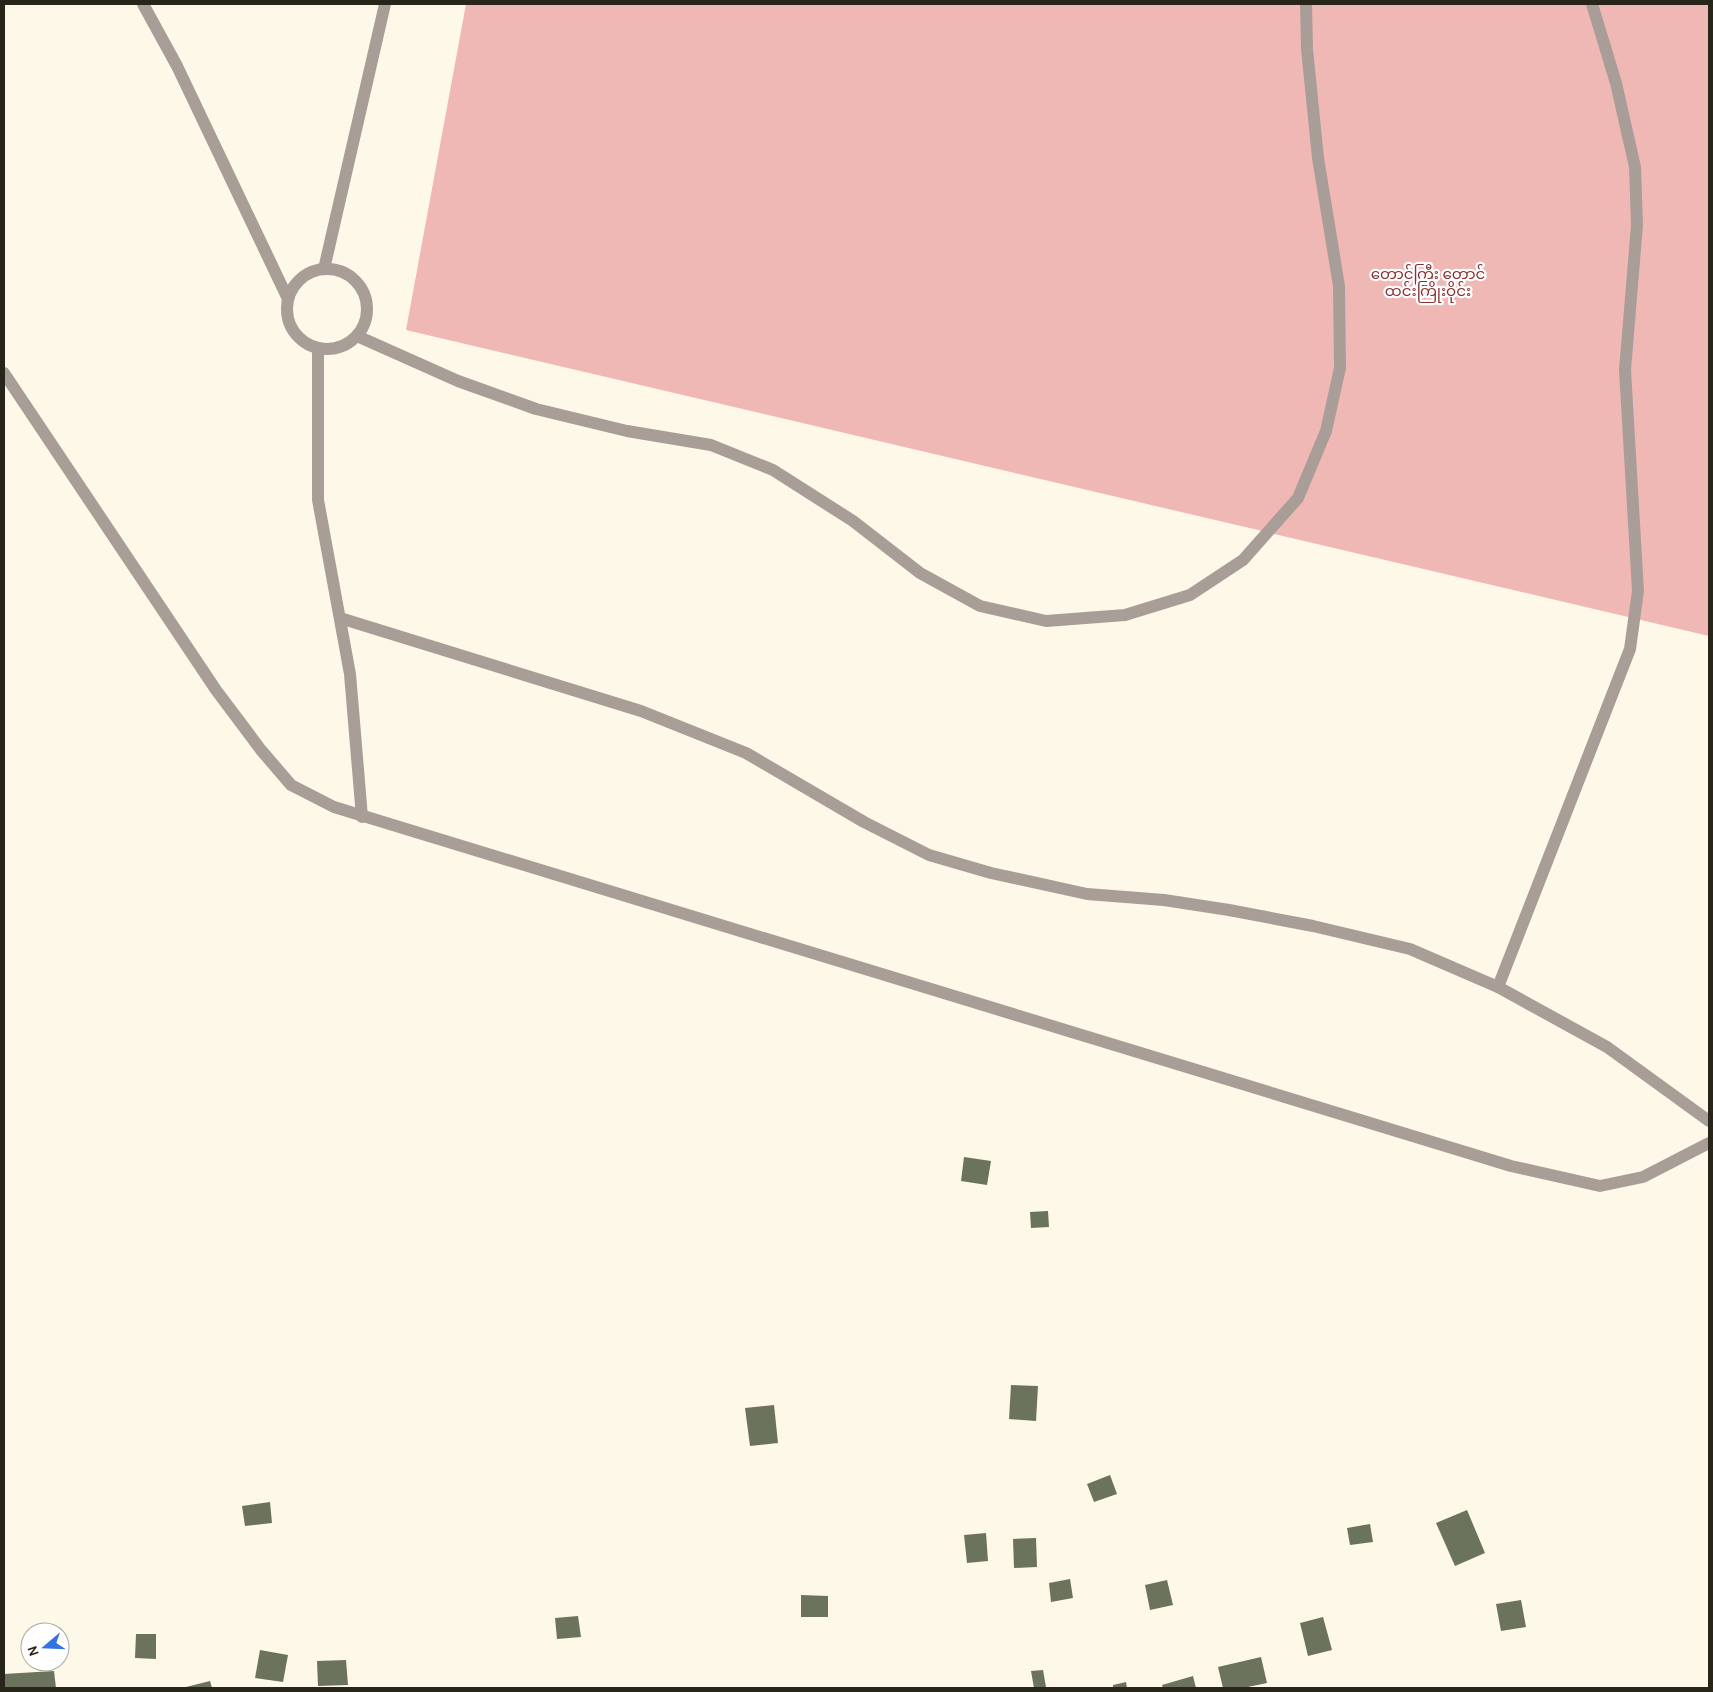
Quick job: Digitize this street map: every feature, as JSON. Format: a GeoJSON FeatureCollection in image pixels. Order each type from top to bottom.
{"type":"FeatureCollection","features":[{"type":"Feature","properties":{"kind":"street"},"geometry":{"type":"LineString","coordinates":[[142,4],[177,66],[288,299]]}},
{"type":"Feature","properties":{"kind":"street"},"geometry":{"type":"LineString","coordinates":[[324,269],[385,4]]}},
{"type":"Feature","properties":{"kind":"street"},"geometry":{"type":"LineString","coordinates":[[357,336],[458,382],[536,409],[627,431],[711,445],[773,470],[853,521],[920,573],[980,606],[1046,621],[1125,615],[1190,595],[1243,560],[1298,498],[1326,431],[1340,368],[1339,286],[1318,158],[1306,49],[1306,4]]}},
{"type":"Feature","properties":{"kind":"street"},"geometry":{"type":"LineString","coordinates":[[1498,987],[1627,657],[1638,591],[1625,370],[1637,226],[1635,166],[1616,83],[1592,4]]}},
{"type":"Feature","properties":{"kind":"street"},"geometry":{"type":"LineString","coordinates":[[324,269],[337,270],[348,275],[358,283],[365,294],[366,319],[357,336],[342,347],[330,349],[318,348],[306,343],[296,335],[288,318],[288,299],[293,288],[301,278],[312,272],[324,269]]}},
{"type":"Feature","properties":{"kind":"street"},"geometry":{"type":"LineString","coordinates":[[318,348],[318,500],[350,674],[362,817]]}},
{"type":"Feature","properties":{"kind":"street"},"geometry":{"type":"LineString","coordinates":[[4,373],[210,682],[261,750],[291,785],[334,808],[1511,1166],[1600,1186],[1643,1177],[1709,1143]]}},
{"type":"Feature","properties":{"kind":"street"},"geometry":{"type":"LineString","coordinates":[[340,618],[641,711],[746,753],[864,822],[929,855],[991,873],[1087,894],[1164,900],[1313,926],[1410,949],[1498,987],[1607,1047],[1709,1122]]}},
{"type":"Feature","properties":{"kind":"green space","name":"တောင်ကြီး တောင် ထင်းကြိုးဝိုင်း"},"geometry":{"type":"Polygon","coordinates":[[[466,4],[1709,4],[1709,636],[406,330],[466,4]]]}},
{"type":"Feature","properties":{"kind":"building"},"geometry":{"type":"Polygon","coordinates":[[[964,1157],[991,1161],[987,1185],[961,1181],[964,1157]]]}},
{"type":"Feature","properties":{"kind":"building"},"geometry":{"type":"Polygon","coordinates":[[[1048,1211],[1049,1227],[1031,1228],[1030,1212],[1048,1211]]]}},
{"type":"Feature","properties":{"kind":"building"},"geometry":{"type":"Polygon","coordinates":[[[1011,1385],[1038,1386],[1036,1421],[1009,1419],[1011,1385]]]}},
{"type":"Feature","properties":{"kind":"building"},"geometry":{"type":"Polygon","coordinates":[[[774,1405],[778,1443],[750,1446],[745,1408],[774,1405]]]}},
{"type":"Feature","properties":{"kind":"building"},"geometry":{"type":"Polygon","coordinates":[[[1110,1475],[1117,1494],[1094,1502],[1087,1484],[1110,1475]]]}},
{"type":"Feature","properties":{"kind":"building"},"geometry":{"type":"Polygon","coordinates":[[[270,1502],[272,1523],[245,1526],[242,1506],[270,1502]]]}},
{"type":"Feature","properties":{"kind":"building"},"geometry":{"type":"Polygon","coordinates":[[[1467,1510],[1485,1553],[1455,1566],[1436,1523],[1467,1510]]]}},
{"type":"Feature","properties":{"kind":"building"},"geometry":{"type":"Polygon","coordinates":[[[1370,1524],[1373,1542],[1350,1545],[1347,1528],[1370,1524]]]}},
{"type":"Feature","properties":{"kind":"building"},"geometry":{"type":"Polygon","coordinates":[[[986,1533],[988,1561],[967,1563],[964,1535],[986,1533]]]}},
{"type":"Feature","properties":{"kind":"building"},"geometry":{"type":"Polygon","coordinates":[[[1036,1538],[1037,1567],[1014,1568],[1013,1539],[1036,1538]]]}},
{"type":"Feature","properties":{"kind":"building"},"geometry":{"type":"Polygon","coordinates":[[[1070,1579],[1073,1598],[1051,1602],[1049,1583],[1070,1579]]]}},
{"type":"Feature","properties":{"kind":"building"},"geometry":{"type":"Polygon","coordinates":[[[1167,1580],[1173,1605],[1150,1610],[1145,1585],[1167,1580]]]}},
{"type":"Feature","properties":{"kind":"building"},"geometry":{"type":"Polygon","coordinates":[[[801,1595],[828,1596],[828,1617],[801,1617],[801,1595]]]}},
{"type":"Feature","properties":{"kind":"building"},"geometry":{"type":"Polygon","coordinates":[[[1521,1600],[1526,1627],[1501,1631],[1496,1604],[1521,1600]]]}},
{"type":"Feature","properties":{"kind":"building"},"geometry":{"type":"Polygon","coordinates":[[[578,1616],[581,1637],[557,1639],[555,1618],[578,1616]]]}},
{"type":"Feature","properties":{"kind":"building"},"geometry":{"type":"Polygon","coordinates":[[[1323,1617],[1332,1650],[1308,1656],[1300,1623],[1323,1617]]]}},
{"type":"Feature","properties":{"kind":"building"},"geometry":{"type":"Polygon","coordinates":[[[136,1634],[156,1634],[156,1659],[135,1658],[136,1634]]]}},
{"type":"Feature","properties":{"kind":"building"},"geometry":{"type":"Polygon","coordinates":[[[260,1650],[288,1655],[283,1682],[255,1678],[260,1650]]]}},
{"type":"Feature","properties":{"kind":"building"},"geometry":{"type":"Polygon","coordinates":[[[1261,1657],[1267,1683],[1243,1688],[1223,1688],[1218,1667],[1261,1657]]]}},
{"type":"Feature","properties":{"kind":"building"},"geometry":{"type":"Polygon","coordinates":[[[346,1660],[348,1685],[318,1686],[317,1661],[346,1660]]]}},
{"type":"Feature","properties":{"kind":"building"},"geometry":{"type":"Polygon","coordinates":[[[1043,1670],[1046,1687],[1034,1688],[1031,1671],[1043,1670]]]}},
{"type":"Feature","properties":{"kind":"building"},"geometry":{"type":"Polygon","coordinates":[[[54,1672],[56,1688],[5,1688],[4,1674],[54,1672]]]}},
{"type":"Feature","properties":{"kind":"building"},"geometry":{"type":"Polygon","coordinates":[[[1193,1676],[1196,1688],[1163,1688],[1162,1685],[1193,1676]]]}},
{"type":"Feature","properties":{"kind":"building"},"geometry":{"type":"Polygon","coordinates":[[[210,1681],[212,1688],[182,1688],[210,1681]]]}},
{"type":"Feature","properties":{"kind":"building"},"geometry":{"type":"Polygon","coordinates":[[[1126,1682],[1127,1688],[1113,1688],[1113,1685],[1126,1682]]]}}]}
